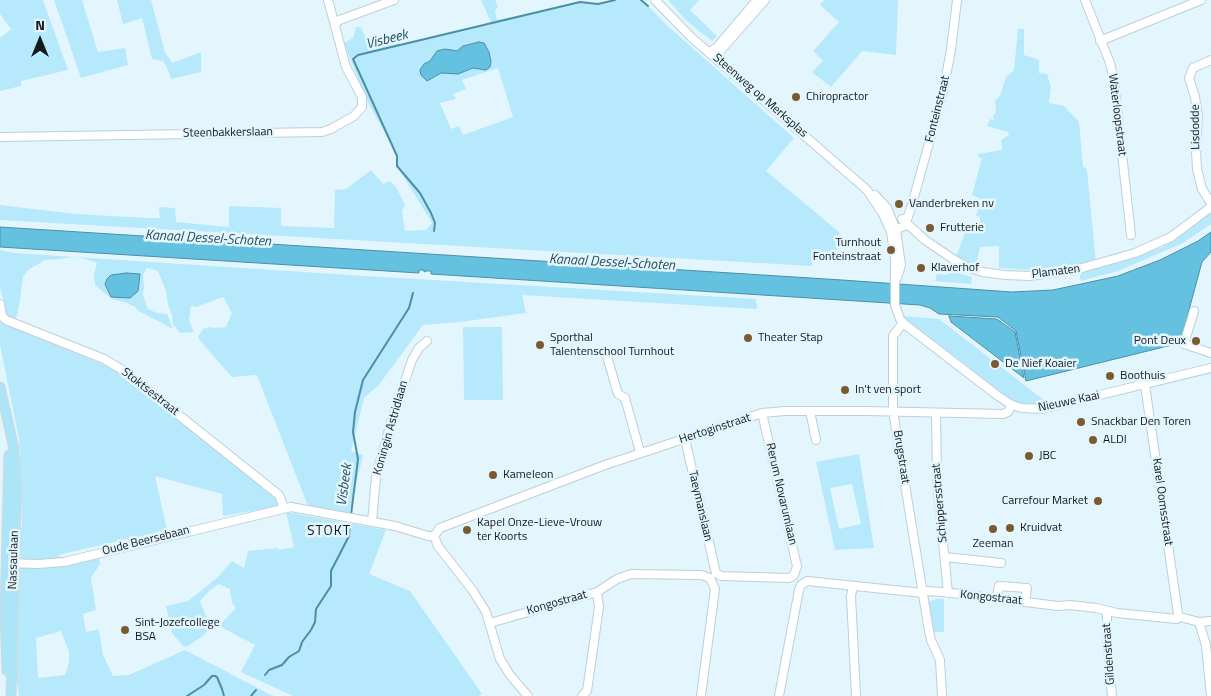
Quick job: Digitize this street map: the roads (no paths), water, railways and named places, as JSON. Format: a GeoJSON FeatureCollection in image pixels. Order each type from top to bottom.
{"type":"FeatureCollection","features":[{"type":"Feature","properties":{"kind":"main road","name":"Nassaulaan"},"geometry":{"type":"LineString","coordinates":[[0,387],[13,444],[15,465],[16,498],[10,563],[11,696]]}},
{"type":"Feature","properties":{"kind":"street","name":"Steenbakkerslaan"},"geometry":{"type":"LineString","coordinates":[[0,137],[322,132],[331,129],[354,116],[362,107],[362,97],[346,67],[328,0]]}},
{"type":"Feature","properties":{"kind":"street"},"geometry":{"type":"LineString","coordinates":[[335,26],[337,21],[394,0]]}},
{"type":"Feature","properties":{"kind":"street","name":"Steenweg op Merksplas"},"geometry":{"type":"LineString","coordinates":[[655,0],[692,38],[882,202],[892,226],[897,314]]}},
{"type":"Feature","properties":{"kind":"street"},"geometry":{"type":"LineString","coordinates":[[710,52],[717,47],[757,0]]}},
{"type":"Feature","properties":{"kind":"street"},"geometry":{"type":"LineString","coordinates":[[717,58],[721,50],[765,0]]}},
{"type":"Feature","properties":{"kind":"street","name":"Fonteinstraat"},"geometry":{"type":"LineString","coordinates":[[906,219],[943,92],[958,0]]}},
{"type":"Feature","properties":{"kind":"street","name":"Waterloopstraat"},"geometry":{"type":"LineString","coordinates":[[1085,0],[1110,63],[1114,81],[1131,234]]}},
{"type":"Feature","properties":{"kind":"street"},"geometry":{"type":"LineString","coordinates":[[1100,41],[1201,0]]}},
{"type":"Feature","properties":{"kind":"street","name":"Lisdodde"},"geometry":{"type":"LineString","coordinates":[[1211,60],[1193,68],[1190,78],[1198,116],[1197,169],[1202,188],[1211,205]]}},
{"type":"Feature","properties":{"kind":"street","name":"Plamaten"},"geometry":{"type":"LineString","coordinates":[[906,219],[925,240],[970,268],[1005,275],[1040,275],[1075,270],[1135,253],[1171,237],[1211,205]]}},
{"type":"Feature","properties":{"kind":"street"},"geometry":{"type":"LineString","coordinates":[[892,226],[906,219]]}},
{"type":"Feature","properties":{"kind":"street","name":"Stoktsestraat"},"geometry":{"type":"LineString","coordinates":[[0,304],[2,316],[6,320],[104,359],[121,369],[279,495],[284,508]]}},
{"type":"Feature","properties":{"kind":"street"},"geometry":{"type":"LineString","coordinates":[[1194,310],[1184,344],[1211,353]]}},
{"type":"Feature","properties":{"kind":"street","name":"Nieuwe Kaai"},"geometry":{"type":"LineString","coordinates":[[897,314],[903,323],[1012,405],[1033,410],[1211,368]]}},
{"type":"Feature","properties":{"kind":"street","name":"Brugstraat"},"geometry":{"type":"LineString","coordinates":[[903,323],[893,336],[893,411],[931,640],[940,660],[942,696]]}},
{"type":"Feature","properties":{"kind":"street","name":"Koningin Astridlaan"},"geometry":{"type":"LineString","coordinates":[[372,522],[376,477],[397,403],[412,360],[419,348],[427,341]]}},
{"type":"Feature","properties":{"kind":"street"},"geometry":{"type":"LineString","coordinates":[[606,353],[618,394],[625,398],[640,452]]}},
{"type":"Feature","properties":{"kind":"street","name":"Karel Oomsstraat"},"geometry":{"type":"LineString","coordinates":[[1145,385],[1178,614],[1180,617]]}},
{"type":"Feature","properties":{"kind":"street","name":"Hertoginstraat"},"geometry":{"type":"LineString","coordinates":[[434,536],[440,528],[640,452],[762,414],[810,411],[893,411],[1003,414],[1008,412],[1012,405]]}},
{"type":"Feature","properties":{"kind":"street"},"geometry":{"type":"LineString","coordinates":[[810,411],[816,440]]}},
{"type":"Feature","properties":{"kind":"street","name":"Schippersstraat"},"geometry":{"type":"LineString","coordinates":[[936,413],[937,481],[948,593]]}},
{"type":"Feature","properties":{"kind":"street","name":"Rerum Novarumlaan"},"geometry":{"type":"LineString","coordinates":[[762,414],[797,566],[794,575]]}},
{"type":"Feature","properties":{"kind":"street","name":"Taeymanslaan"},"geometry":{"type":"LineString","coordinates":[[685,439],[715,588],[701,696]]}},
{"type":"Feature","properties":{"kind":"street"},"geometry":{"type":"LineString","coordinates":[[284,508],[295,507],[395,526],[434,536],[438,546],[473,591],[486,612],[500,660],[528,696]]}},
{"type":"Feature","properties":{"kind":"street","name":"Oude Beersebaan"},"geometry":{"type":"LineString","coordinates":[[10,563],[57,563],[284,508]]}},
{"type":"Feature","properties":{"kind":"street"},"geometry":{"type":"LineString","coordinates":[[945,557],[1001,563]]}},
{"type":"Feature","properties":{"kind":"street","name":"Kongostraat"},"geometry":{"type":"LineString","coordinates":[[490,623],[597,592],[618,579],[631,574],[789,578],[794,575]]}},
{"type":"Feature","properties":{"kind":"street","name":"Kongostraat"},"geometry":{"type":"LineString","coordinates":[[779,696],[801,584],[807,581],[923,593],[926,591],[948,593],[1058,606],[1070,605],[1096,608],[1107,612],[1177,619],[1180,617],[1199,622],[1211,621]]}},
{"type":"Feature","properties":{"kind":"street"},"geometry":{"type":"LineString","coordinates":[[852,586],[856,696]]}},
{"type":"Feature","properties":{"kind":"street"},"geometry":{"type":"LineString","coordinates":[[997,598],[999,586],[1027,588],[1025,601]]}},
{"type":"Feature","properties":{"kind":"street"},"geometry":{"type":"LineString","coordinates":[[582,696],[587,691],[599,607],[597,592]]}},
{"type":"Feature","properties":{"kind":"street","name":"Gildenstraat"},"geometry":{"type":"LineString","coordinates":[[1107,612],[1112,696]]}},
{"type":"Feature","properties":{"kind":"street"},"geometry":{"type":"LineString","coordinates":[[1199,622],[1206,645],[1211,696]]}},
{"type":"Feature","properties":{"kind":"waterway","name":"Visbeek"},"geometry":{"type":"LineString","coordinates":[[434,231],[435,223],[420,193],[397,166],[397,156],[353,59],[358,55],[580,2],[598,4],[615,0]]}},
{"type":"Feature","properties":{"kind":"waterway","name":"Visbeek"},"geometry":{"type":"LineString","coordinates":[[641,0],[648,6]]}},
{"type":"Feature","properties":{"kind":"waterway","name":"Visbeek"},"geometry":{"type":"LineString","coordinates":[[351,515],[358,459],[353,432],[355,412],[363,380],[409,308],[413,293]]}},
{"type":"Feature","properties":{"kind":"waterway","name":"Visbeek"},"geometry":{"type":"LineString","coordinates":[[265,675],[269,670],[282,665],[289,657],[299,651],[302,642],[311,630],[315,622],[316,609],[331,586],[331,571],[349,536],[350,522]]}},
{"type":"Feature","properties":{"kind":"waterway","name":"Visbeek"},"geometry":{"type":"LineString","coordinates":[[187,696],[204,685],[212,676],[217,677],[224,696]]}},
{"type":"Feature","properties":{"kind":"waterway","name":"Visbeek"},"geometry":{"type":"LineString","coordinates":[[251,696],[256,690]]}},
{"type":"Feature","properties":{"kind":"place","name":"Chiropractor"},"geometry":{"type":"Point","coordinates":[796,97]}},
{"type":"Feature","properties":{"kind":"place","name":"Vanderbreken nv"},"geometry":{"type":"Point","coordinates":[899,204]}},
{"type":"Feature","properties":{"kind":"place","name":"Frutterie"},"geometry":{"type":"Point","coordinates":[930,228]}},
{"type":"Feature","properties":{"kind":"place","name":"Turnhout Fonteinstraat"},"geometry":{"type":"Point","coordinates":[891,250]}},
{"type":"Feature","properties":{"kind":"place","name":"Klaverhof"},"geometry":{"type":"Point","coordinates":[921,268]}},
{"type":"Feature","properties":{"kind":"place","name":"Theater Stap"},"geometry":{"type":"Point","coordinates":[748,338]}},
{"type":"Feature","properties":{"kind":"place","name":"Pont Deux"},"geometry":{"type":"Point","coordinates":[1196,341]}},
{"type":"Feature","properties":{"kind":"place","name":"Sporthal Talentenschool Turnhout"},"geometry":{"type":"Point","coordinates":[540,345]}},
{"type":"Feature","properties":{"kind":"place","name":"De Nief Koaier"},"geometry":{"type":"Point","coordinates":[995,364]}},
{"type":"Feature","properties":{"kind":"place","name":"Boothuis"},"geometry":{"type":"Point","coordinates":[1110,376]}},
{"type":"Feature","properties":{"kind":"place","name":"In't ven sport"},"geometry":{"type":"Point","coordinates":[845,390]}},
{"type":"Feature","properties":{"kind":"place","name":"Snackbar Den Toren"},"geometry":{"type":"Point","coordinates":[1081,422]}},
{"type":"Feature","properties":{"kind":"place","name":"ALDI"},"geometry":{"type":"Point","coordinates":[1093,440]}},
{"type":"Feature","properties":{"kind":"place","name":"JBC"},"geometry":{"type":"Point","coordinates":[1029,456]}},
{"type":"Feature","properties":{"kind":"place","name":"Kameleon"},"geometry":{"type":"Point","coordinates":[493,475]}},
{"type":"Feature","properties":{"kind":"place","name":"Carrefour Market"},"geometry":{"type":"Point","coordinates":[1098,501]}},
{"type":"Feature","properties":{"kind":"place","name":"Kruidvat"},"geometry":{"type":"Point","coordinates":[1010,528]}},
{"type":"Feature","properties":{"kind":"place","name":"Zeeman"},"geometry":{"type":"Point","coordinates":[993,529]}},
{"type":"Feature","properties":{"kind":"place","name":"Kapel Onze-Lieve-Vrouw ter Koorts"},"geometry":{"type":"Point","coordinates":[467,530]}},
{"type":"Feature","properties":{"kind":"place","name":"Sint-Jozefcollege BSA"},"geometry":{"type":"Point","coordinates":[125,630]}},
{"type":"Feature","properties":{"kind":"district","name":"STOKT"},"geometry":{"type":"Point","coordinates":[329,532]}},
{"type":"Feature","properties":{"kind":"water label","name":"Kanaal Dessel-Schoten"},"geometry":{"type":"Point","coordinates":[208,239]}},
{"type":"Feature","properties":{"kind":"water label","name":"Kanaal Dessel-Schoten"},"geometry":{"type":"Point","coordinates":[612,263]}}]}
